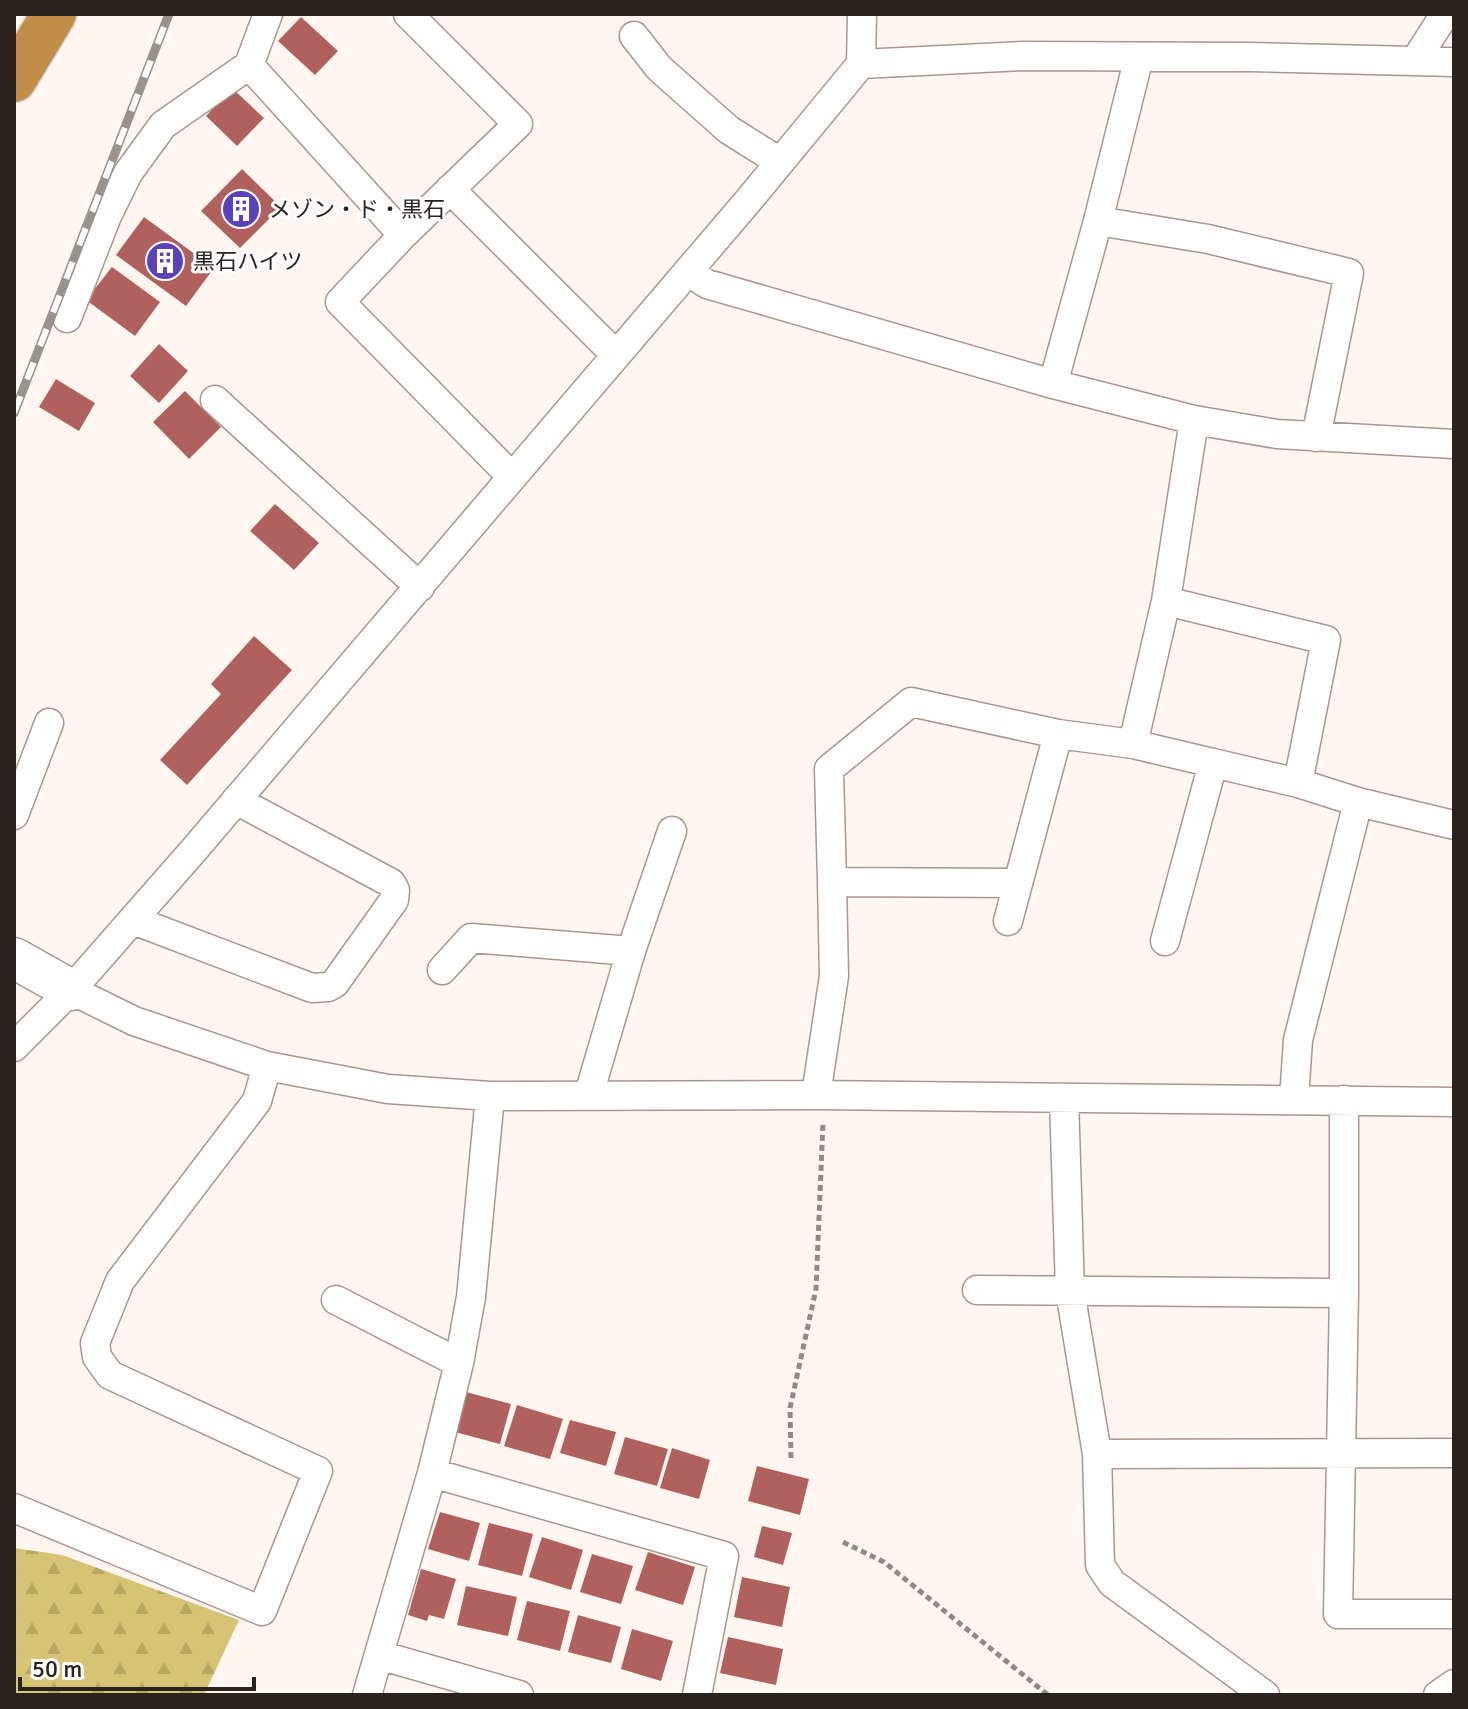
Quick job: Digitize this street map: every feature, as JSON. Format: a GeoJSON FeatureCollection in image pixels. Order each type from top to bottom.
{"type":"FeatureCollection","features":[{"type":"Feature","properties":{"kind":"highway"},"geometry":{"type":"LineString","coordinates":[[14,80],[54,14]]}},
{"type":"Feature","properties":{"kind":"street"},"geometry":{"type":"LineString","coordinates":[[67,318],[107,216],[128,173],[163,125],[249,65],[268,14]]}},
{"type":"Feature","properties":{"kind":"street"},"geometry":{"type":"LineString","coordinates":[[408,14],[518,124],[403,235],[340,302],[512,477]]}},
{"type":"Feature","properties":{"kind":"street"},"geometry":{"type":"LineString","coordinates":[[14,1047],[71,990],[133,920],[420,587],[861,64],[862,14]]}},
{"type":"Feature","properties":{"kind":"street"},"geometry":{"type":"LineString","coordinates":[[1415,61],[1445,14]]}},
{"type":"Feature","properties":{"kind":"street"},"geometry":{"type":"LineString","coordinates":[[634,36],[659,68],[729,130],[780,162]]}},
{"type":"Feature","properties":{"kind":"street"},"geometry":{"type":"LineString","coordinates":[[861,64],[1023,56],[1454,62]]}},
{"type":"Feature","properties":{"kind":"street"},"geometry":{"type":"LineString","coordinates":[[1053,384],[1139,57]]}},
{"type":"Feature","properties":{"kind":"street"},"geometry":{"type":"LineString","coordinates":[[249,65],[403,235]]}},
{"type":"Feature","properties":{"kind":"street"},"geometry":{"type":"LineString","coordinates":[[450,189],[616,355]]}},
{"type":"Feature","properties":{"kind":"street"},"geometry":{"type":"LineString","coordinates":[[1098,221],[1208,239],[1349,273],[1316,437]]}},
{"type":"Feature","properties":{"kind":"street"},"geometry":{"type":"LineString","coordinates":[[688,271],[707,284],[1053,384],[1194,420],[1277,434],[1454,444]]}},
{"type":"Feature","properties":{"kind":"street"},"geometry":{"type":"LineString","coordinates":[[215,400],[420,587]]}},
{"type":"Feature","properties":{"kind":"street"},"geometry":{"type":"LineString","coordinates":[[1133,744],[1166,601],[1194,420]]}},
{"type":"Feature","properties":{"kind":"street"},"geometry":{"type":"LineString","coordinates":[[1166,601],[1326,640],[1298,783]]}},
{"type":"Feature","properties":{"kind":"street"},"geometry":{"type":"LineString","coordinates":[[816,1095],[834,976],[829,769],[911,702],[1058,734],[1133,744],[1298,783],[1358,802],[1454,825]]}},
{"type":"Feature","properties":{"kind":"street"},"geometry":{"type":"LineString","coordinates":[[14,815],[49,723]]}},
{"type":"Feature","properties":{"kind":"street"},"geometry":{"type":"LineString","coordinates":[[1008,921],[1058,734]]}},
{"type":"Feature","properties":{"kind":"street"},"geometry":{"type":"LineString","coordinates":[[1165,941],[1213,763]]}},
{"type":"Feature","properties":{"kind":"street"},"geometry":{"type":"LineString","coordinates":[[133,920],[312,988],[335,983],[394,900],[395,890],[391,883],[236,800]]}},
{"type":"Feature","properties":{"kind":"street"},"geometry":{"type":"LineString","coordinates":[[1294,1099],[1298,1040],[1358,802]]}},
{"type":"Feature","properties":{"kind":"street"},"geometry":{"type":"LineString","coordinates":[[589,1094],[631,951],[672,831]]}},
{"type":"Feature","properties":{"kind":"street"},"geometry":{"type":"LineString","coordinates":[[832,882],[1018,883]]}},
{"type":"Feature","properties":{"kind":"street"},"geometry":{"type":"LineString","coordinates":[[442,970],[471,938],[631,951]]}},
{"type":"Feature","properties":{"kind":"street"},"geometry":{"type":"LineString","coordinates":[[14,958],[134,1021],[267,1066],[388,1089],[490,1096],[816,1095],[1454,1102]]}},
{"type":"Feature","properties":{"kind":"street"},"geometry":{"type":"LineString","coordinates":[[14,1508],[262,1611],[318,1471],[110,1375],[97,1357],[95,1343],[120,1281],[257,1101],[267,1066]]}},
{"type":"Feature","properties":{"kind":"street"},"geometry":{"type":"LineString","coordinates":[[367,1695],[432,1473],[459,1363],[471,1297],[490,1096]]}},
{"type":"Feature","properties":{"kind":"street"},"geometry":{"type":"LineString","coordinates":[[1064,1098],[1070,1291],[1097,1454],[1100,1565],[1112,1583],[1265,1695]]}},
{"type":"Feature","properties":{"kind":"street"},"geometry":{"type":"LineString","coordinates":[[1344,1100],[1338,1614],[1454,1614]]}},
{"type":"Feature","properties":{"kind":"street"},"geometry":{"type":"LineString","coordinates":[[977,1290],[1344,1293]]}},
{"type":"Feature","properties":{"kind":"street"},"geometry":{"type":"LineString","coordinates":[[336,1300],[459,1363]]}},
{"type":"Feature","properties":{"kind":"street"},"geometry":{"type":"LineString","coordinates":[[1097,1454],[1454,1453]]}},
{"type":"Feature","properties":{"kind":"street"},"geometry":{"type":"LineString","coordinates":[[432,1473],[724,1556],[697,1695]]}},
{"type":"Feature","properties":{"kind":"street"},"geometry":{"type":"LineString","coordinates":[[379,1655],[519,1695]]}},
{"type":"Feature","properties":{"kind":"street"},"geometry":{"type":"LineString","coordinates":[[1438,1695],[1454,1684]]}},
{"type":"Feature","properties":{"kind":"path"},"geometry":{"type":"LineString","coordinates":[[791,1458],[790,1408],[816,1289],[823,1120],[816,1095]]}},
{"type":"Feature","properties":{"kind":"path"},"geometry":{"type":"LineString","coordinates":[[843,1542],[884,1562],[1048,1695]]}},
{"type":"Feature","properties":{"kind":"green space"},"geometry":{"type":"Polygon","coordinates":[[[14,1548],[62,1555],[239,1620],[204,1695],[14,1695],[14,1548]]]}},
{"type":"Feature","properties":{"kind":"building"},"geometry":{"type":"Polygon","coordinates":[[[301,17],[338,51],[315,75],[278,41],[301,17]]]}},
{"type":"Feature","properties":{"kind":"building"},"geometry":{"type":"Polygon","coordinates":[[[232,88],[264,118],[237,146],[206,116],[232,88]]]}},
{"type":"Feature","properties":{"kind":"building","name":"メゾン・ド・黒石"},"geometry":{"type":"Polygon","coordinates":[[[242,169],[281,207],[240,248],[201,211],[242,169]]]}},
{"type":"Feature","properties":{"kind":"building","name":"黒石ハイツ"},"geometry":{"type":"Polygon","coordinates":[[[144,217],[214,268],[186,306],[116,255],[144,217]]]}},
{"type":"Feature","properties":{"kind":"building"},"geometry":{"type":"Polygon","coordinates":[[[112,267],[160,302],[135,336],[86,300],[112,267]]]}},
{"type":"Feature","properties":{"kind":"building"},"geometry":{"type":"Polygon","coordinates":[[[159,344],[188,371],[159,403],[130,376],[159,344]]]}},
{"type":"Feature","properties":{"kind":"building"},"geometry":{"type":"Polygon","coordinates":[[[56,379],[95,403],[79,431],[39,407],[56,379]]]}},
{"type":"Feature","properties":{"kind":"building"},"geometry":{"type":"Polygon","coordinates":[[[185,391],[221,427],[189,459],[153,422],[185,391]]]}},
{"type":"Feature","properties":{"kind":"building"},"geometry":{"type":"Polygon","coordinates":[[[275,504],[319,543],[294,570],[250,531],[275,504]]]}},
{"type":"Feature","properties":{"kind":"building"},"geometry":{"type":"Polygon","coordinates":[[[254,636],[292,670],[187,785],[160,760],[221,694],[211,684],[254,636]]]}},
{"type":"Feature","properties":{"kind":"building"},"geometry":{"type":"Polygon","coordinates":[[[466,1392],[511,1404],[500,1444],[455,1432],[466,1392]]]}},
{"type":"Feature","properties":{"kind":"building"},"geometry":{"type":"Polygon","coordinates":[[[517,1405],[563,1419],[550,1459],[504,1446],[517,1405]]]}},
{"type":"Feature","properties":{"kind":"building"},"geometry":{"type":"Polygon","coordinates":[[[570,1420],[616,1432],[606,1466],[560,1453],[570,1420]]]}},
{"type":"Feature","properties":{"kind":"building"},"geometry":{"type":"Polygon","coordinates":[[[625,1437],[668,1449],[657,1486],[614,1474],[625,1437]]]}},
{"type":"Feature","properties":{"kind":"building"},"geometry":{"type":"Polygon","coordinates":[[[672,1448],[710,1460],[699,1499],[660,1488],[672,1448]]]}},
{"type":"Feature","properties":{"kind":"building"},"geometry":{"type":"Polygon","coordinates":[[[757,1466],[809,1479],[800,1515],[748,1501],[757,1466]]]}},
{"type":"Feature","properties":{"kind":"building"},"geometry":{"type":"Polygon","coordinates":[[[440,1512],[480,1523],[469,1561],[428,1549],[440,1512]]]}},
{"type":"Feature","properties":{"kind":"building"},"geometry":{"type":"Polygon","coordinates":[[[489,1523],[533,1534],[522,1576],[478,1565],[489,1523]]]}},
{"type":"Feature","properties":{"kind":"building"},"geometry":{"type":"Polygon","coordinates":[[[762,1526],[792,1533],[783,1565],[754,1557],[762,1526]]]}},
{"type":"Feature","properties":{"kind":"building"},"geometry":{"type":"Polygon","coordinates":[[[542,1537],[583,1550],[571,1590],[529,1577],[542,1537]]]}},
{"type":"Feature","properties":{"kind":"building"},"geometry":{"type":"Polygon","coordinates":[[[648,1552],[695,1567],[683,1605],[635,1590],[648,1552]]]}},
{"type":"Feature","properties":{"kind":"building"},"geometry":{"type":"Polygon","coordinates":[[[592,1554],[633,1566],[621,1604],[580,1592],[592,1554]]]}},
{"type":"Feature","properties":{"kind":"building"},"geometry":{"type":"Polygon","coordinates":[[[421,1569],[456,1579],[444,1619],[429,1615],[427,1621],[408,1615],[421,1569]]]}},
{"type":"Feature","properties":{"kind":"building"},"geometry":{"type":"Polygon","coordinates":[[[742,1577],[790,1587],[782,1627],[734,1617],[742,1577]]]}},
{"type":"Feature","properties":{"kind":"building"},"geometry":{"type":"Polygon","coordinates":[[[466,1586],[517,1597],[508,1636],[457,1625],[466,1586]]]}},
{"type":"Feature","properties":{"kind":"building"},"geometry":{"type":"Polygon","coordinates":[[[527,1601],[570,1611],[560,1651],[517,1640],[527,1601]]]}},
{"type":"Feature","properties":{"kind":"building"},"geometry":{"type":"Polygon","coordinates":[[[578,1615],[621,1627],[611,1663],[568,1652],[578,1615]]]}},
{"type":"Feature","properties":{"kind":"building"},"geometry":{"type":"Polygon","coordinates":[[[632,1629],[673,1641],[661,1681],[621,1669],[632,1629]]]}},
{"type":"Feature","properties":{"kind":"building"},"geometry":{"type":"Polygon","coordinates":[[[728,1637],[783,1649],[776,1685],[720,1673],[728,1637]]]}},
{"type":"Feature","properties":{"kind":"railway"},"geometry":{"type":"LineString","coordinates":[[14,413],[169,14]]}},
{"type":"Feature","properties":{"kind":"place","name":"メゾン・ド・黒石"},"geometry":{"type":"Point","coordinates":[241,209]}},
{"type":"Feature","properties":{"kind":"place","name":"黒石ハイツ"},"geometry":{"type":"Point","coordinates":[165,261]}}]}
